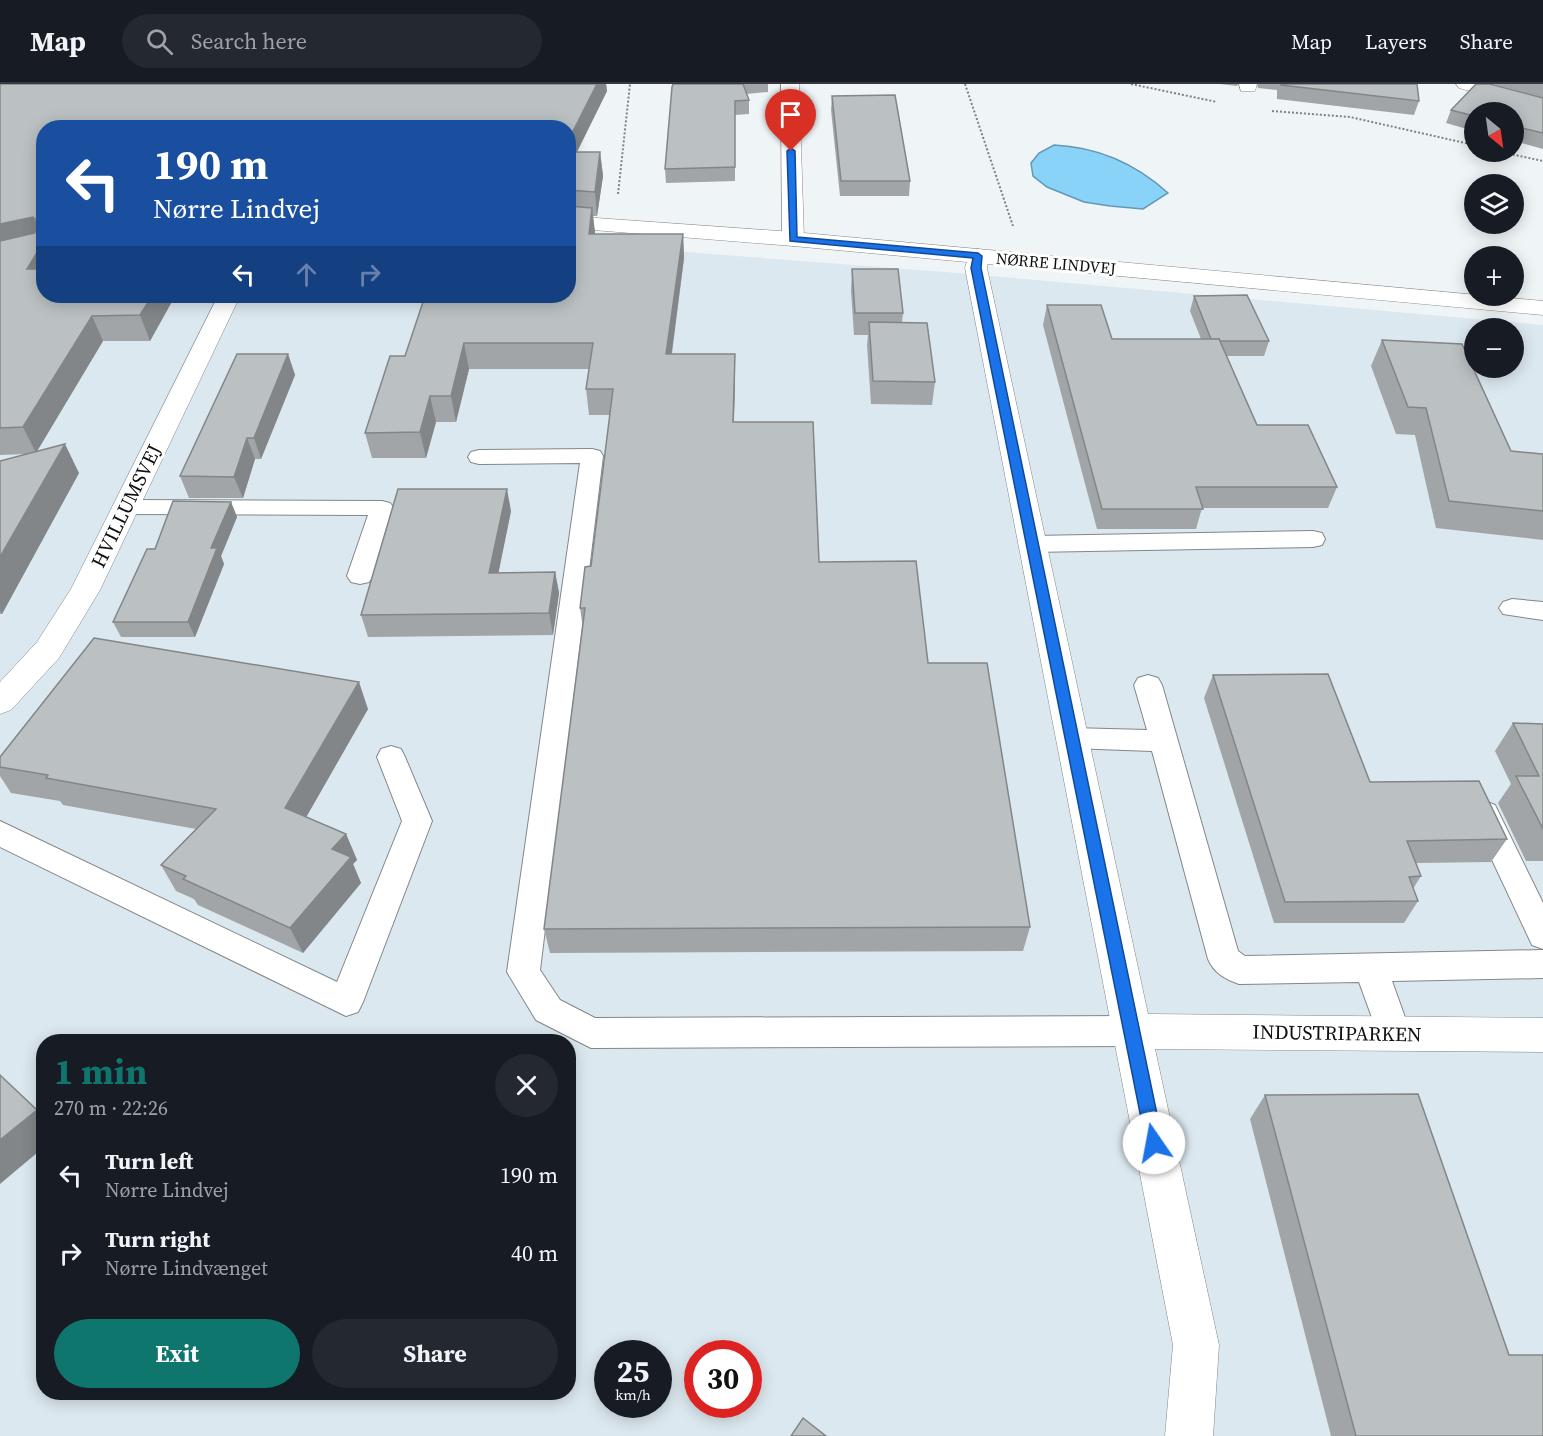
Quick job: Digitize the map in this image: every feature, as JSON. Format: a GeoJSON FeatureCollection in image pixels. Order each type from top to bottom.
{"type":"FeatureCollection","features":[{"type":"Feature","properties":{"kind":"street"},"geometry":{"type":"LineString","coordinates":[[790,84],[793,239]]}},
{"type":"Feature","properties":{"kind":"street"},"geometry":{"type":"LineString","coordinates":[[1464,84],[1543,106]]}},
{"type":"Feature","properties":{"kind":"street","name":"NØRRE LINDVEJ"},"geometry":{"type":"LineString","coordinates":[[576,222],[793,239],[1543,308]]}},
{"type":"Feature","properties":{"kind":"street"},"geometry":{"type":"LineString","coordinates":[[978,256],[976,268],[1196,1345],[1189,1436]]}},
{"type":"Feature","properties":{"kind":"street","name":"HVILLUMSVEJ"},"geometry":{"type":"LineString","coordinates":[[0,702],[48,651],[85,590],[226,303]]}},
{"type":"Feature","properties":{"kind":"street","name":"INDUSTRIPARKEN"},"geometry":{"type":"LineString","coordinates":[[1131,1032],[1543,1035]]}},
{"type":"Feature","properties":{"kind":"lane"},"geometry":{"type":"LineString","coordinates":[[479,456],[592,456],[523,972],[548,1010],[591,1034],[1131,1032]]}},
{"type":"Feature","properties":{"kind":"lane"},"geometry":{"type":"LineString","coordinates":[[126,507],[382,508],[360,576]]}},
{"type":"Feature","properties":{"kind":"lane"},"geometry":{"type":"LineString","coordinates":[[1032,544],[1313,539]]}},
{"type":"Feature","properties":{"kind":"lane"},"geometry":{"type":"LineString","coordinates":[[1512,608],[1543,611]]}},
{"type":"Feature","properties":{"kind":"lane"},"geometry":{"type":"LineString","coordinates":[[1148,685],[1224,960],[1239,970],[1543,964]]}},
{"type":"Feature","properties":{"kind":"lane"},"geometry":{"type":"LineString","coordinates":[[1071,738],[1164,741]]}},
{"type":"Feature","properties":{"kind":"lane"},"geometry":{"type":"LineString","coordinates":[[0,833],[346,1002],[417,821],[392,757]]}},
{"type":"Feature","properties":{"kind":"lane"},"geometry":{"type":"LineString","coordinates":[[1473,785],[1543,936]]}},
{"type":"Feature","properties":{"kind":"lane"},"geometry":{"type":"LineString","coordinates":[[1371,968],[1394,1034]]}},
{"type":"Feature","properties":{"kind":"path"},"geometry":{"type":"LineString","coordinates":[[614,224],[630,84]]}},
{"type":"Feature","properties":{"kind":"path"},"geometry":{"type":"LineString","coordinates":[[965,84],[1020,247],[1017,260]]}},
{"type":"Feature","properties":{"kind":"path"},"geometry":{"type":"LineString","coordinates":[[1131,84],[1223,103]]}},
{"type":"Feature","properties":{"kind":"path"},"geometry":{"type":"LineString","coordinates":[[1268,111],[1350,117],[1464,143]]}},
{"type":"Feature","properties":{"kind":"path"},"geometry":{"type":"LineString","coordinates":[[1524,157],[1543,161]]}},
{"type":"Feature","properties":{"kind":"shaded area"},"geometry":{"type":"Polygon","coordinates":[[[576,244],[958,273],[1464,318],[1464,378],[1524,378],[1524,323],[1543,325],[1543,1436],[0,1436],[0,279],[36,293],[36,303],[576,303],[576,244]]]}},
{"type":"Feature","properties":{"kind":"water"},"geometry":{"type":"Polygon","coordinates":[[[1054,145],[1086,149],[1116,159],[1143,174],[1168,193],[1143,209],[1084,202],[1047,187],[1033,176],[1031,163],[1039,153],[1054,145]]]}},
{"type":"Feature","properties":{"kind":"building"},"geometry":{"type":"Polygon","coordinates":[[[0,84],[597,84],[576,125],[576,120],[36,120],[36,220],[33,217],[0,224],[0,84]]]}},
{"type":"Feature","properties":{"kind":"building"},"geometry":{"type":"Polygon","coordinates":[[[673,84],[743,84],[749,100],[735,101],[735,167],[665,169],[673,84]]]}},
{"type":"Feature","properties":{"kind":"building"},"geometry":{"type":"Polygon","coordinates":[[[1417,84],[1419,101],[1281,85],[1417,84]]]}},
{"type":"Feature","properties":{"kind":"building"},"geometry":{"type":"Polygon","coordinates":[[[1476,84],[1490,84],[1543,98],[1543,133],[1524,128],[1524,102],[1464,102],[1464,113],[1451,110],[1476,84]]]}},
{"type":"Feature","properties":{"kind":"building"},"geometry":{"type":"Polygon","coordinates":[[[895,95],[910,181],[841,181],[832,96],[895,95]]]}},
{"type":"Feature","properties":{"kind":"building"},"geometry":{"type":"Polygon","coordinates":[[[576,152],[600,152],[595,192],[576,191],[576,152]]]}},
{"type":"Feature","properties":{"kind":"building"},"geometry":{"type":"Polygon","coordinates":[[[576,207],[592,208],[589,234],[683,234],[666,354],[735,354],[733,422],[813,422],[819,562],[916,561],[928,663],[987,663],[1030,927],[544,929],[585,608],[580,608],[585,567],[591,566],[613,389],[586,389],[593,343],[464,343],[451,396],[430,396],[420,432],[365,433],[390,356],[405,356],[423,303],[576,303],[576,207]]]}},
{"type":"Feature","properties":{"kind":"building"},"geometry":{"type":"Polygon","coordinates":[[[36,220],[36,254],[27,269],[36,269],[36,303],[148,303],[140,315],[92,316],[23,427],[0,428],[0,241],[35,233],[36,220]]]}},
{"type":"Feature","properties":{"kind":"building"},"geometry":{"type":"Polygon","coordinates":[[[852,269],[898,269],[903,313],[855,313],[852,269]]]}},
{"type":"Feature","properties":{"kind":"building"},"geometry":{"type":"Polygon","coordinates":[[[1247,295],[1269,341],[1211,339],[1194,296],[1247,295]]]}},
{"type":"Feature","properties":{"kind":"building"},"geometry":{"type":"Polygon","coordinates":[[[1047,305],[1101,305],[1112,339],[1219,339],[1257,425],[1308,425],[1337,487],[1196,487],[1203,509],[1102,509],[1047,305]]]}},
{"type":"Feature","properties":{"kind":"building"},"geometry":{"type":"Polygon","coordinates":[[[869,322],[927,323],[935,382],[873,381],[869,322]]]}},
{"type":"Feature","properties":{"kind":"building"},"geometry":{"type":"Polygon","coordinates":[[[1382,340],[1462,344],[1464,378],[1478,378],[1511,451],[1543,454],[1543,511],[1449,501],[1426,408],[1408,407],[1382,340]]]}},
{"type":"Feature","properties":{"kind":"building"},"geometry":{"type":"Polygon","coordinates":[[[237,354],[288,354],[254,438],[247,438],[234,477],[180,476],[237,354]]]}},
{"type":"Feature","properties":{"kind":"building"},"geometry":{"type":"Polygon","coordinates":[[[65,444],[0,557],[0,461],[65,444]]]}},
{"type":"Feature","properties":{"kind":"building"},"geometry":{"type":"Polygon","coordinates":[[[398,489],[507,489],[489,573],[555,572],[549,613],[361,615],[398,489]]]}},
{"type":"Feature","properties":{"kind":"building"},"geometry":{"type":"Polygon","coordinates":[[[173,501],[231,502],[211,548],[217,548],[188,622],[113,622],[147,549],[155,549],[173,501]]]}},
{"type":"Feature","properties":{"kind":"building"},"geometry":{"type":"Polygon","coordinates":[[[94,638],[359,682],[285,808],[346,834],[332,849],[351,857],[290,928],[183,879],[186,876],[161,865],[216,809],[46,778],[48,775],[0,767],[0,757],[94,638]]]}},
{"type":"Feature","properties":{"kind":"building"},"geometry":{"type":"Polygon","coordinates":[[[1328,674],[1370,782],[1479,781],[1507,839],[1407,841],[1421,876],[1409,877],[1418,901],[1285,902],[1213,675],[1328,674]]]}},
{"type":"Feature","properties":{"kind":"building"},"geometry":{"type":"Polygon","coordinates":[[[1513,723],[1543,724],[1543,829],[1516,776],[1539,776],[1513,723]]]}},
{"type":"Feature","properties":{"kind":"building"},"geometry":{"type":"Polygon","coordinates":[[[0,1075],[36,1111],[0,1140],[0,1075]]]}},
{"type":"Feature","properties":{"kind":"building"},"geometry":{"type":"Polygon","coordinates":[[[1418,1094],[1509,1355],[1543,1355],[1543,1436],[1356,1436],[1265,1095],[1418,1094]]]}},
{"type":"Feature","properties":{"kind":"building"},"geometry":{"type":"Polygon","coordinates":[[[803,1418],[826,1436],[791,1436],[803,1418]]]}},
{"type":"Feature","properties":{"kind":"route"},"geometry":{"type":"LineString","coordinates":[[791,151],[793,239],[978,256],[976,268],[1154,1143]]}}]}
